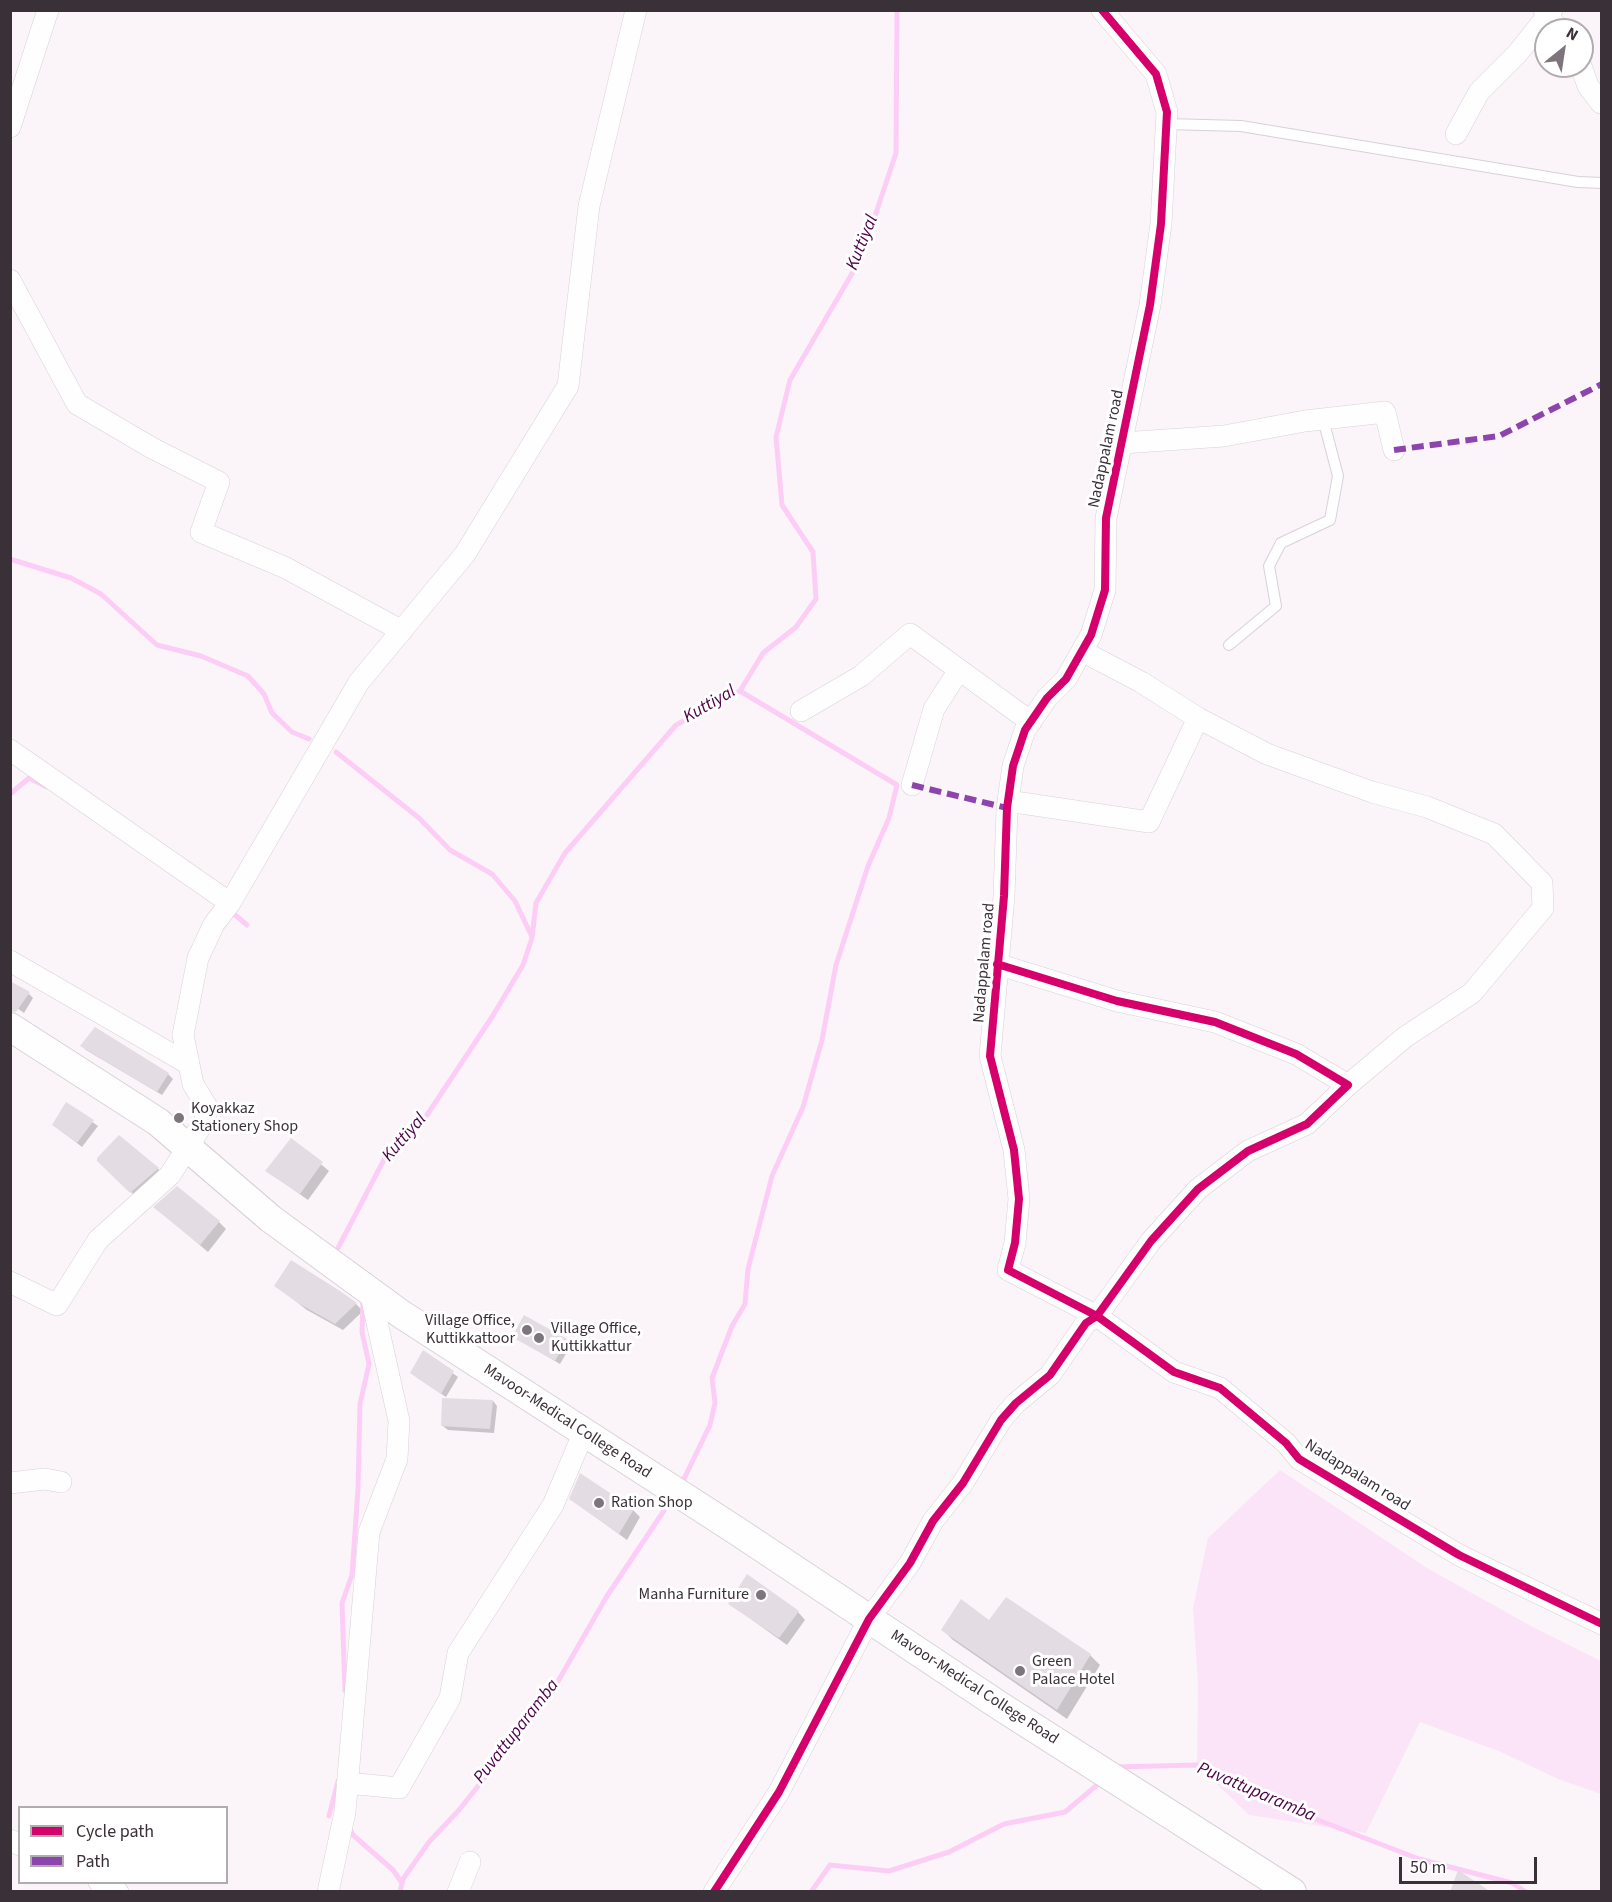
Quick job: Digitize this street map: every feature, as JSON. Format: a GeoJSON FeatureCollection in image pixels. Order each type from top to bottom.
{"type":"FeatureCollection","features":[{"type":"Feature","properties":{"kind":"main road","name":"Mavoor-Medical College Road"},"geometry":{"type":"LineString","coordinates":[[10,1028],[158,1122],[271,1220],[369,1291],[583,1434],[1000,1706],[1292,1892]]}},
{"type":"Feature","properties":{"kind":"street"},"geometry":{"type":"LineString","coordinates":[[10,127],[48,10]]}},
{"type":"Feature","properties":{"kind":"street"},"geometry":{"type":"LineString","coordinates":[[10,1282],[57,1305],[98,1240],[170,1175],[188,1148],[205,1120],[207,1107],[193,1084],[183,1035],[198,958],[214,924],[230,903],[359,682],[465,554],[568,386],[589,206],[636,10]]}},
{"type":"Feature","properties":{"kind":"street","name":"Nadappalam road"},"geometry":{"type":"LineString","coordinates":[[1102,10],[1156,74],[1167,112],[1161,224],[1150,305],[1106,518],[1105,590],[1091,635],[1066,679],[1047,698],[1030,722],[1012,766],[1008,801],[1004,896],[990,1056],[1014,1150],[1019,1199],[1015,1243],[1008,1270],[1097,1316],[1174,1372],[1220,1388],[1309,1465],[1459,1555],[1602,1624]]}},
{"type":"Feature","properties":{"kind":"street"},"geometry":{"type":"LineString","coordinates":[[1456,134],[1479,92],[1551,16]]}},
{"type":"Feature","properties":{"kind":"street"},"geometry":{"type":"LineString","coordinates":[[1585,78],[1588,86],[1602,103]]}},
{"type":"Feature","properties":{"kind":"street"},"geometry":{"type":"LineString","coordinates":[[10,280],[77,404],[152,448],[219,482],[201,532],[286,568],[402,631]]}},
{"type":"Feature","properties":{"kind":"street"},"geometry":{"type":"LineString","coordinates":[[1122,443],[1224,436],[1323,419],[1385,412],[1394,450]]}},
{"type":"Feature","properties":{"kind":"street"},"geometry":{"type":"LineString","coordinates":[[801,711],[861,676],[910,634],[1030,722]]}},
{"type":"Feature","properties":{"kind":"street"},"geometry":{"type":"LineString","coordinates":[[714,1892],[779,1792],[869,1619],[910,1563],[933,1521],[969,1473],[1001,1420],[1016,1403],[1050,1375],[1086,1323],[1097,1316],[1151,1241],[1198,1190],[1248,1151],[1307,1124],[1348,1085],[1405,1037],[1472,993],[1543,908],[1542,883],[1494,834],[1427,807],[1372,792],[1267,754],[1198,718],[1141,682],[1082,651]]}},
{"type":"Feature","properties":{"kind":"street"},"geometry":{"type":"LineString","coordinates":[[912,785],[934,709],[959,670]]}},
{"type":"Feature","properties":{"kind":"street"},"geometry":{"type":"LineString","coordinates":[[1008,801],[1149,822],[1198,718]]}},
{"type":"Feature","properties":{"kind":"street"},"geometry":{"type":"LineString","coordinates":[[10,750],[230,903]]}},
{"type":"Feature","properties":{"kind":"street"},"geometry":{"type":"LineString","coordinates":[[10,962],[187,1063]]}},
{"type":"Feature","properties":{"kind":"street"},"geometry":{"type":"LineString","coordinates":[[997,964],[1117,1001],[1215,1022],[1296,1054],[1348,1085]]}},
{"type":"Feature","properties":{"kind":"street"},"geometry":{"type":"LineString","coordinates":[[328,1892],[345,1812],[369,1532],[398,1459],[399,1421],[369,1291]]}},
{"type":"Feature","properties":{"kind":"street"},"geometry":{"type":"LineString","coordinates":[[347,1783],[399,1788],[450,1698],[458,1653],[553,1504],[583,1434]]}},
{"type":"Feature","properties":{"kind":"street"},"geometry":{"type":"LineString","coordinates":[[10,1483],[45,1479],[61,1482]]}},
{"type":"Feature","properties":{"kind":"street"},"geometry":{"type":"LineString","coordinates":[[458,1892],[470,1862]]}},
{"type":"Feature","properties":{"kind":"street"},"geometry":{"type":"LineString","coordinates":[[103,1884],[118,1892]]}},
{"type":"Feature","properties":{"kind":"lane"},"geometry":{"type":"LineString","coordinates":[[1166,124],[1241,126],[1578,182],[1602,183]]}},
{"type":"Feature","properties":{"kind":"lane"},"geometry":{"type":"LineString","coordinates":[[1229,645],[1276,606],[1269,566],[1281,543],[1330,520],[1338,476],[1323,419]]}},
{"type":"Feature","properties":{"kind":"shaded area"},"geometry":{"type":"Polygon","coordinates":[[[1280,1470],[1427,1568],[1531,1626],[1601,1661],[1601,1794],[1558,1779],[1501,1752],[1420,1722],[1366,1833],[1249,1815],[1197,1765],[1198,1683],[1193,1608],[1208,1538],[1280,1470]]]}},
{"type":"Feature","properties":{"kind":"building"},"geometry":{"type":"Polygon","coordinates":[[[10,981],[30,992],[16,1012],[10,1011],[10,981]]]}},
{"type":"Feature","properties":{"kind":"building"},"geometry":{"type":"Polygon","coordinates":[[[95,1027],[169,1073],[157,1092],[80,1046],[95,1027]]]}},
{"type":"Feature","properties":{"kind":"building"},"geometry":{"type":"Polygon","coordinates":[[[66,1102],[94,1120],[77,1143],[52,1125],[66,1102]]]}},
{"type":"Feature","properties":{"kind":"building"},"geometry":{"type":"Polygon","coordinates":[[[119,1135],[159,1168],[130,1193],[97,1161],[97,1158],[119,1135]]]}},
{"type":"Feature","properties":{"kind":"building"},"geometry":{"type":"Polygon","coordinates":[[[291,1138],[323,1162],[300,1194],[265,1171],[291,1138]]]}},
{"type":"Feature","properties":{"kind":"building"},"geometry":{"type":"Polygon","coordinates":[[[177,1186],[220,1221],[200,1245],[153,1207],[177,1186]]]}},
{"type":"Feature","properties":{"kind":"building"},"geometry":{"type":"Polygon","coordinates":[[[291,1260],[357,1303],[335,1324],[298,1303],[274,1286],[291,1260]]]}},
{"type":"Feature","properties":{"kind":"building","name":"Village Office, Kuttikkattur"},"geometry":{"type":"Polygon","coordinates":[[[524,1315],[567,1339],[555,1361],[512,1337],[524,1315]]]}},
{"type":"Feature","properties":{"kind":"building"},"geometry":{"type":"Polygon","coordinates":[[[423,1350],[454,1371],[441,1394],[410,1373],[423,1350]]]}},
{"type":"Feature","properties":{"kind":"building"},"geometry":{"type":"Polygon","coordinates":[[[442,1398],[493,1400],[490,1429],[441,1426],[442,1398]]]}},
{"type":"Feature","properties":{"kind":"building","name":"Ration Shop"},"geometry":{"type":"Polygon","coordinates":[[[580,1473],[634,1509],[619,1534],[569,1499],[580,1473]]]}},
{"type":"Feature","properties":{"kind":"building"},"geometry":{"type":"Polygon","coordinates":[[[747,1574],[799,1611],[779,1638],[728,1604],[747,1574]]]}},
{"type":"Feature","properties":{"kind":"building"},"geometry":{"type":"Polygon","coordinates":[[[1006,1597],[1091,1654],[1057,1710],[941,1630],[961,1599],[989,1620],[1006,1597]]]}},
{"type":"Feature","properties":{"kind":"building"},"geometry":{"type":"Polygon","coordinates":[[[1458,1870],[1491,1892],[1450,1892],[1458,1870]]]}},
{"type":"Feature","properties":{"kind":"waterway","name":"Kuttiyal"},"geometry":{"type":"LineString","coordinates":[[338,1248],[388,1152],[425,1118],[492,1017],[523,965],[532,938],[536,903],[565,853],[676,725],[740,691],[763,653],[796,627],[816,599],[813,552],[782,505],[776,437],[790,380],[861,258],[896,153],[897,10]]}},
{"type":"Feature","properties":{"kind":"waterway"},"geometry":{"type":"LineString","coordinates":[[10,559],[71,578],[101,594],[157,645],[201,656],[248,676],[264,694],[272,713],[292,732],[309,739]]}},
{"type":"Feature","properties":{"kind":"waterway"},"geometry":{"type":"LineString","coordinates":[[681,1485],[710,1425],[715,1403],[712,1378],[732,1326],[745,1304],[748,1269],[772,1176],[803,1107],[822,1040],[836,965],[868,866],[889,818],[897,785],[740,691]]}},
{"type":"Feature","properties":{"kind":"waterway"},"geometry":{"type":"LineString","coordinates":[[336,752],[419,818],[450,850],[492,874],[515,901],[532,937]]}},
{"type":"Feature","properties":{"kind":"waterway"},"geometry":{"type":"LineString","coordinates":[[10,794],[29,778],[47,787]]}},
{"type":"Feature","properties":{"kind":"waterway"},"geometry":{"type":"LineString","coordinates":[[234,914],[247,925]]}},
{"type":"Feature","properties":{"kind":"waterway"},"geometry":{"type":"LineString","coordinates":[[345,1691],[342,1603],[352,1575],[358,1489],[360,1404],[369,1364],[362,1332],[363,1303]]}},
{"type":"Feature","properties":{"kind":"waterway","name":"Puvattuparamba"},"geometry":{"type":"LineString","coordinates":[[400,1892],[403,1879],[429,1842],[459,1810],[549,1697],[607,1596],[667,1506]]}},
{"type":"Feature","properties":{"kind":"waterway","name":"Puvattuparamba"},"geometry":{"type":"LineString","coordinates":[[1115,1767],[1197,1765],[1274,1803],[1419,1859],[1512,1883],[1526,1892]]}},
{"type":"Feature","properties":{"kind":"waterway"},"geometry":{"type":"LineString","coordinates":[[811,1892],[830,1865],[889,1871],[949,1852],[1004,1824],[1065,1812],[1103,1780]]}},
{"type":"Feature","properties":{"kind":"waterway"},"geometry":{"type":"LineString","coordinates":[[329,1816],[338,1781]]}},
{"type":"Feature","properties":{"kind":"waterway"},"geometry":{"type":"LineString","coordinates":[[350,1829],[353,1835],[393,1870],[402,1883]]}},
{"type":"Feature","properties":{"kind":"marked path"},"geometry":{"type":"LineString","coordinates":[[1394,450],[1499,436],[1602,384]]}},
{"type":"Feature","properties":{"kind":"marked path"},"geometry":{"type":"LineString","coordinates":[[912,785],[1007,808]]}},
{"type":"Feature","properties":{"kind":"cycle path"},"geometry":{"type":"LineString","coordinates":[[1102,10],[1156,74],[1167,112],[1161,224],[1150,305],[1106,518],[1105,590],[1091,635],[1066,679],[1047,698],[1025,730],[1013,766],[1007,808],[1004,896],[990,1056],[1014,1150],[1019,1199],[1015,1243],[1008,1270],[1097,1316],[1174,1372],[1220,1388],[1286,1443],[1299,1459],[1459,1555],[1602,1624]]}},
{"type":"Feature","properties":{"kind":"cycle path"},"geometry":{"type":"LineString","coordinates":[[714,1892],[779,1792],[869,1619],[910,1563],[933,1521],[963,1483],[1001,1420],[1016,1403],[1050,1375],[1086,1323],[1097,1316],[1151,1241],[1198,1189],[1248,1151],[1307,1124],[1348,1085],[1296,1054],[1215,1022],[1117,1001],[997,964]]}},
{"type":"Feature","properties":{"kind":"place","name":"Koyakkaz Stationery Shop"},"geometry":{"type":"Point","coordinates":[179,1118]}},
{"type":"Feature","properties":{"kind":"place","name":"Village Office, Kuttikkattoor"},"geometry":{"type":"Point","coordinates":[527,1330]}},
{"type":"Feature","properties":{"kind":"place","name":"Village Office, Kuttikkattur"},"geometry":{"type":"Point","coordinates":[539,1338]}},
{"type":"Feature","properties":{"kind":"place","name":"Ration Shop"},"geometry":{"type":"Point","coordinates":[599,1503]}},
{"type":"Feature","properties":{"kind":"place","name":"Manha Furniture"},"geometry":{"type":"Point","coordinates":[761,1595]}},
{"type":"Feature","properties":{"kind":"place","name":"Green Palace Hotel"},"geometry":{"type":"Point","coordinates":[1020,1671]}}]}
